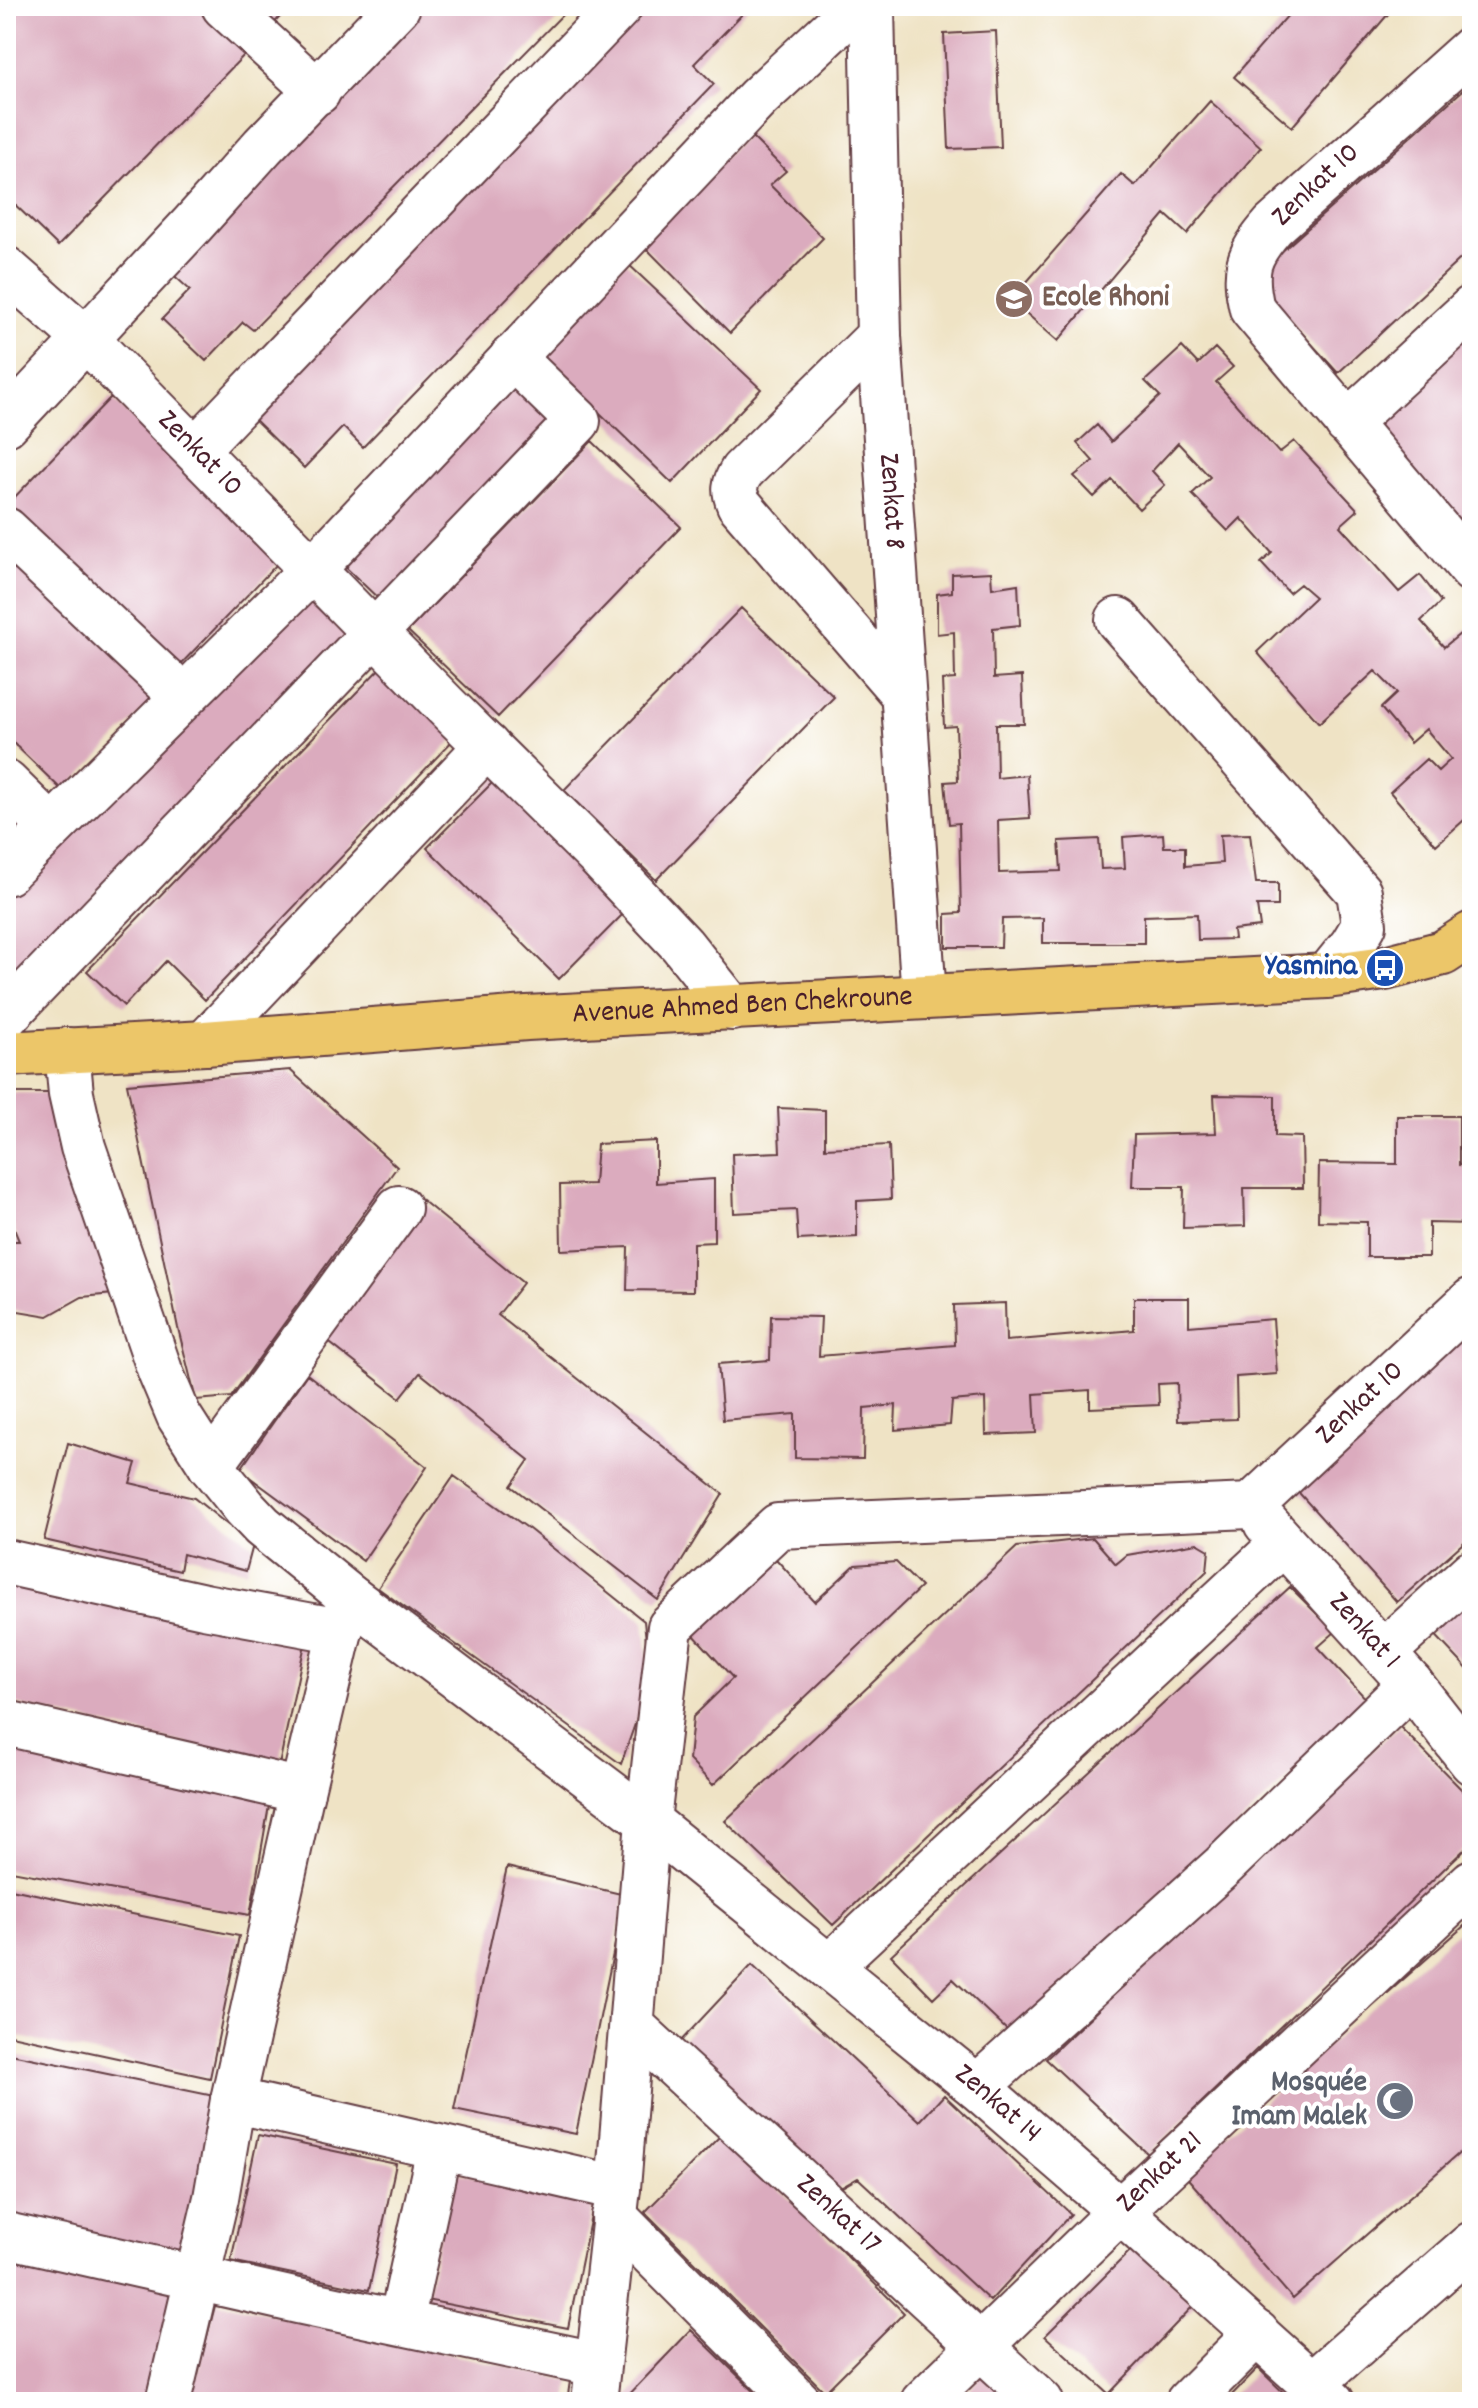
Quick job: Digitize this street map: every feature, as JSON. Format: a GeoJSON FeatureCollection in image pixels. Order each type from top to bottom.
{"type":"FeatureCollection","features":[{"type":"Feature","properties":{"kind":"main road","name":"Avenue Ahmed Ben Chekroune"},"geometry":{"type":"LineString","coordinates":[[6,1054],[205,1043],[527,1018],[1327,976],[1385,968],[1443,953],[1472,934]]}},
{"type":"Feature","properties":{"kind":"street"},"geometry":{"type":"LineString","coordinates":[[224,6],[318,92]]}},
{"type":"Feature","properties":{"kind":"street"},"geometry":{"type":"LineString","coordinates":[[6,424],[263,146],[398,6]]}},
{"type":"Feature","properties":{"kind":"street"},"geometry":{"type":"LineString","coordinates":[[196,449],[620,6]]}},
{"type":"Feature","properties":{"kind":"street"},"geometry":{"type":"LineString","coordinates":[[6,873],[313,569],[758,98],[857,6]]}},
{"type":"Feature","properties":{"kind":"street","name":"Zenkat 8"},"geometry":{"type":"LineString","coordinates":[[872,6],[879,336],[924,997]]}},
{"type":"Feature","properties":{"kind":"street","name":"Zenkat 10"},"geometry":{"type":"LineString","coordinates":[[1472,48],[1284,215],[1255,247],[1247,266],[1247,289],[1252,309],[1472,570]]}},
{"type":"Feature","properties":{"kind":"street","name":"Zenkat 10"},"geometry":{"type":"LineString","coordinates":[[6,269],[86,339],[598,856],[682,945],[732,1008]]}},
{"type":"Feature","properties":{"kind":"street"},"geometry":{"type":"LineString","coordinates":[[1347,423],[1472,308]]}},
{"type":"Feature","properties":{"kind":"street"},"geometry":{"type":"LineString","coordinates":[[879,336],[742,471],[734,485],[734,493],[739,504],[902,693]]}},
{"type":"Feature","properties":{"kind":"street"},"geometry":{"type":"LineString","coordinates":[[6,1016],[578,421],[512,357]]}},
{"type":"Feature","properties":{"kind":"street"},"geometry":{"type":"LineString","coordinates":[[6,530],[182,696]]}},
{"type":"Feature","properties":{"kind":"street"},"geometry":{"type":"LineString","coordinates":[[1118,620],[1359,892],[1364,925],[1327,976]]}},
{"type":"Feature","properties":{"kind":"street"},"geometry":{"type":"LineString","coordinates":[[205,1043],[487,746]]}},
{"type":"Feature","properties":{"kind":"street"},"geometry":{"type":"LineString","coordinates":[[6,783],[51,827]]}},
{"type":"Feature","properties":{"kind":"street","name":"Zenkat 14"},"geometry":{"type":"LineString","coordinates":[[67,1050],[71,1094],[88,1162],[160,1371],[179,1416],[211,1466],[262,1526],[346,1614],[648,1821],[977,2087],[1323,2392]]}},
{"type":"Feature","properties":{"kind":"street"},"geometry":{"type":"LineString","coordinates":[[211,1466],[399,1208]]}},
{"type":"Feature","properties":{"kind":"street","name":"Zenkat 10"},"geometry":{"type":"LineString","coordinates":[[1251,1506],[1472,1300]]}},
{"type":"Feature","properties":{"kind":"street"},"geometry":{"type":"LineString","coordinates":[[6,2235],[401,2322],[595,2383],[616,2202],[648,1821],[670,1627],[778,1526],[1251,1506]]}},
{"type":"Feature","properties":{"kind":"street","name":"Zenkat 1"},"geometry":{"type":"LineString","coordinates":[[1251,1506],[1397,1668],[1472,1762]]}},
{"type":"Feature","properties":{"kind":"street"},"geometry":{"type":"LineString","coordinates":[[829,1967],[1283,1543]]}},
{"type":"Feature","properties":{"kind":"street"},"geometry":{"type":"LineString","coordinates":[[6,1562],[204,1606],[346,1614],[302,1791],[233,2100],[216,2198],[168,2402]]}},
{"type":"Feature","properties":{"kind":"street"},"geometry":{"type":"LineString","coordinates":[[977,2087],[1223,1866],[1397,1668],[1472,1572]]}},
{"type":"Feature","properties":{"kind":"street"},"geometry":{"type":"LineString","coordinates":[[6,1723],[302,1791]]}},
{"type":"Feature","properties":{"kind":"street","name":"Zenkat 21"},"geometry":{"type":"LineString","coordinates":[[923,2402],[1120,2211],[1472,1882]]}},
{"type":"Feature","properties":{"kind":"street","name":"Zenkat 17"},"geometry":{"type":"LineString","coordinates":[[633,2027],[1041,2402]]}},
{"type":"Feature","properties":{"kind":"street"},"geometry":{"type":"LineString","coordinates":[[233,2100],[439,2149],[616,2202],[799,2402]]}},
{"type":"Feature","properties":{"kind":"street"},"geometry":{"type":"LineString","coordinates":[[401,2322],[439,2149]]}},
{"type":"Feature","properties":{"kind":"street"},"geometry":{"type":"LineString","coordinates":[[1323,2392],[1472,2244]]}},
{"type":"Feature","properties":{"kind":"street"},"geometry":{"type":"LineString","coordinates":[[1188,2402],[1257,2333]]}},
{"type":"Feature","properties":{"kind":"building"},"geometry":{"type":"Polygon","coordinates":[[[6,6],[208,6],[251,48],[58,246],[6,196],[6,6]]]}},
{"type":"Feature","properties":{"kind":"building"},"geometry":{"type":"Polygon","coordinates":[[[243,6],[290,6],[267,31],[243,6]]]}},
{"type":"Feature","properties":{"kind":"building"},"geometry":{"type":"Polygon","coordinates":[[[425,6],[571,6],[253,330],[243,322],[206,361],[162,319],[190,290],[168,270],[425,6]]]}},
{"type":"Feature","properties":{"kind":"building"},"geometry":{"type":"Polygon","coordinates":[[[633,6],[750,6],[694,64],[714,84],[363,447],[343,427],[304,468],[244,409],[633,6]]]}},
{"type":"Feature","properties":{"kind":"building"},"geometry":{"type":"Polygon","coordinates":[[[1296,6],[1395,6],[1292,127],[1234,77],[1296,6]]]}},
{"type":"Feature","properties":{"kind":"building"},"geometry":{"type":"Polygon","coordinates":[[[996,31],[1001,147],[949,149],[944,34],[996,31]]]}},
{"type":"Feature","properties":{"kind":"building"},"geometry":{"type":"Polygon","coordinates":[[[1472,82],[1472,248],[1338,373],[1252,278],[1472,82]]]}},
{"type":"Feature","properties":{"kind":"building"},"geometry":{"type":"Polygon","coordinates":[[[1210,101],[1261,147],[1187,234],[1165,214],[1058,341],[1011,300],[1121,174],[1135,186],[1210,101]]]}},
{"type":"Feature","properties":{"kind":"building"},"geometry":{"type":"Polygon","coordinates":[[[748,133],[786,171],[770,185],[823,238],[730,333],[640,242],[748,133]]]}},
{"type":"Feature","properties":{"kind":"building"},"geometry":{"type":"Polygon","coordinates":[[[626,262],[761,389],[672,483],[537,352],[626,262]]]}},
{"type":"Feature","properties":{"kind":"building"},"geometry":{"type":"Polygon","coordinates":[[[1472,327],[1472,534],[1370,420],[1472,327]]]}},
{"type":"Feature","properties":{"kind":"building"},"geometry":{"type":"Polygon","coordinates":[[[1182,347],[1198,364],[1215,348],[1233,367],[1216,382],[1279,453],[1294,441],[1358,510],[1340,526],[1399,592],[1420,575],[1441,602],[1421,621],[1444,647],[1466,629],[1472,636],[1472,813],[1436,845],[1390,792],[1426,759],[1438,771],[1451,759],[1426,729],[1410,743],[1381,708],[1397,693],[1375,671],[1319,723],[1257,652],[1315,597],[1300,584],[1289,593],[1261,563],[1272,553],[1241,518],[1228,531],[1192,494],[1210,477],[1178,443],[1152,471],[1165,485],[1139,509],[1112,480],[1094,497],[1074,476],[1093,461],[1077,443],[1097,425],[1111,442],[1160,396],[1145,381],[1182,347]]]}},
{"type":"Feature","properties":{"kind":"building"},"geometry":{"type":"Polygon","coordinates":[[[512,378],[557,422],[383,603],[337,559],[512,378]]]}},
{"type":"Feature","properties":{"kind":"building"},"geometry":{"type":"Polygon","coordinates":[[[111,397],[280,561],[178,667],[8,504],[111,397]]]}},
{"type":"Feature","properties":{"kind":"building"},"geometry":{"type":"Polygon","coordinates":[[[592,441],[681,527],[498,717],[408,631],[592,441]]]}},
{"type":"Feature","properties":{"kind":"building"},"geometry":{"type":"Polygon","coordinates":[[[6,542],[161,692],[64,792],[6,736],[6,542]]]}},
{"type":"Feature","properties":{"kind":"building"},"geometry":{"type":"Polygon","coordinates":[[[991,572],[992,588],[1018,584],[1020,625],[993,628],[994,678],[1022,676],[1024,724],[996,724],[997,778],[1027,775],[1030,818],[998,820],[999,873],[1061,871],[1059,841],[1099,839],[1101,869],[1125,868],[1123,837],[1163,834],[1164,847],[1185,847],[1185,866],[1222,863],[1220,835],[1250,834],[1256,883],[1278,883],[1278,906],[1257,906],[1260,927],[1233,930],[1234,939],[1198,940],[1197,914],[1144,916],[1144,943],[1043,943],[1043,918],[1002,919],[1001,947],[946,947],[946,914],[961,913],[959,823],[949,824],[945,782],[958,781],[956,726],[944,727],[942,680],[955,679],[954,632],[937,634],[937,594],[952,592],[952,574],[991,572]]]}},
{"type":"Feature","properties":{"kind":"building"},"geometry":{"type":"Polygon","coordinates":[[[303,594],[346,635],[6,985],[6,899],[303,594]]]}},
{"type":"Feature","properties":{"kind":"building"},"geometry":{"type":"Polygon","coordinates":[[[741,608],[834,697],[656,880],[564,790],[741,608]]]}},
{"type":"Feature","properties":{"kind":"building"},"geometry":{"type":"Polygon","coordinates":[[[384,664],[456,737],[205,1000],[166,961],[124,1006],[87,971],[384,664]]]}},
{"type":"Feature","properties":{"kind":"building"},"geometry":{"type":"Polygon","coordinates":[[[499,776],[630,907],[559,979],[427,848],[499,776]]]}},
{"type":"Feature","properties":{"kind":"building"},"geometry":{"type":"Polygon","coordinates":[[[6,805],[25,823],[6,843],[6,805]]]}},
{"type":"Feature","properties":{"kind":"building"},"geometry":{"type":"Polygon","coordinates":[[[290,1070],[397,1167],[231,1397],[196,1400],[127,1084],[290,1070]]]}},
{"type":"Feature","properties":{"kind":"building"},"geometry":{"type":"Polygon","coordinates":[[[6,1093],[48,1093],[113,1294],[82,1297],[48,1316],[6,1309],[6,1241],[19,1241],[6,1209],[6,1093]]]}},
{"type":"Feature","properties":{"kind":"building"},"geometry":{"type":"Polygon","coordinates":[[[1214,1095],[1275,1096],[1275,1136],[1302,1137],[1303,1188],[1244,1188],[1245,1226],[1183,1228],[1184,1187],[1132,1187],[1134,1135],[1216,1133],[1214,1095]]]}},
{"type":"Feature","properties":{"kind":"building"},"geometry":{"type":"Polygon","coordinates":[[[778,1108],[825,1110],[825,1148],[889,1145],[891,1199],[857,1201],[857,1237],[798,1240],[796,1210],[734,1213],[732,1154],[780,1152],[778,1108]]]}},
{"type":"Feature","properties":{"kind":"building"},"geometry":{"type":"Polygon","coordinates":[[[1397,1116],[1459,1116],[1459,1165],[1472,1166],[1472,1224],[1429,1223],[1429,1257],[1367,1257],[1367,1222],[1318,1221],[1319,1163],[1397,1164],[1397,1116]]]}},
{"type":"Feature","properties":{"kind":"building"},"geometry":{"type":"Polygon","coordinates":[[[656,1141],[656,1183],[714,1179],[714,1242],[693,1243],[693,1291],[627,1290],[628,1247],[561,1250],[560,1185],[594,1184],[597,1144],[656,1141]]]}},
{"type":"Feature","properties":{"kind":"building"},"geometry":{"type":"Polygon","coordinates":[[[422,1200],[523,1283],[498,1315],[723,1494],[658,1600],[511,1486],[529,1460],[420,1373],[400,1398],[321,1336],[422,1200]]]}},
{"type":"Feature","properties":{"kind":"building"},"geometry":{"type":"Polygon","coordinates":[[[1134,1298],[1189,1298],[1189,1326],[1273,1319],[1277,1374],[1236,1377],[1237,1419],[1178,1421],[1177,1383],[1158,1384],[1159,1405],[1090,1408],[1090,1390],[1034,1394],[1036,1433],[986,1435],[985,1398],[952,1401],[950,1425],[895,1430],[896,1405],[864,1408],[863,1459],[795,1458],[795,1414],[723,1420],[718,1364],[770,1360],[771,1316],[821,1317],[819,1356],[955,1345],[954,1305],[1005,1303],[1006,1341],[1134,1330],[1134,1298]]]}},
{"type":"Feature","properties":{"kind":"building"},"geometry":{"type":"Polygon","coordinates":[[[1472,1321],[1472,1535],[1397,1602],[1292,1485],[1472,1321]]]}},
{"type":"Feature","properties":{"kind":"building"},"geometry":{"type":"Polygon","coordinates":[[[307,1374],[427,1467],[363,1561],[240,1470],[307,1374]]]}},
{"type":"Feature","properties":{"kind":"building"},"geometry":{"type":"Polygon","coordinates":[[[68,1443],[136,1463],[130,1483],[194,1498],[253,1545],[246,1571],[183,1554],[180,1571],[44,1540],[68,1443]]]}},
{"type":"Feature","properties":{"kind":"building"},"geometry":{"type":"Polygon","coordinates":[[[454,1476],[529,1529],[644,1621],[650,1681],[621,1764],[378,1588],[454,1476]]]}},
{"type":"Feature","properties":{"kind":"building"},"geometry":{"type":"Polygon","coordinates":[[[1093,1538],[1116,1564],[1127,1555],[1197,1543],[1209,1550],[1207,1571],[833,1925],[725,1821],[1017,1547],[1093,1538]]]}},
{"type":"Feature","properties":{"kind":"building"},"geometry":{"type":"Polygon","coordinates":[[[776,1559],[815,1602],[855,1565],[896,1562],[921,1587],[713,1785],[689,1760],[693,1717],[733,1678],[693,1634],[776,1559]]]}},
{"type":"Feature","properties":{"kind":"building"},"geometry":{"type":"Polygon","coordinates":[[[6,1578],[305,1644],[279,1765],[6,1702],[6,1578]]]}},
{"type":"Feature","properties":{"kind":"building"},"geometry":{"type":"Polygon","coordinates":[[[1290,1587],[1335,1632],[1318,1647],[1370,1703],[1011,2034],[953,1979],[933,1998],[891,1955],[1290,1587]]]}},
{"type":"Feature","properties":{"kind":"building"},"geometry":{"type":"Polygon","coordinates":[[[1472,1589],[1472,1674],[1428,1627],[1472,1589]]]}},
{"type":"Feature","properties":{"kind":"building"},"geometry":{"type":"Polygon","coordinates":[[[1399,1726],[1472,1800],[1472,1842],[1148,2154],[1046,2059],[1399,1726]]]}},
{"type":"Feature","properties":{"kind":"building"},"geometry":{"type":"Polygon","coordinates":[[[6,1745],[271,1794],[250,1915],[6,1870],[6,1745]]]}},
{"type":"Feature","properties":{"kind":"building"},"geometry":{"type":"Polygon","coordinates":[[[507,1867],[625,1895],[576,2134],[454,2109],[507,1867]]]}},
{"type":"Feature","properties":{"kind":"building"},"geometry":{"type":"Polygon","coordinates":[[[6,1888],[239,1936],[210,2078],[6,2034],[6,1888]]]}},
{"type":"Feature","properties":{"kind":"building"},"geometry":{"type":"Polygon","coordinates":[[[1472,1919],[1472,2142],[1293,2299],[1183,2173],[1472,1919]]]}},
{"type":"Feature","properties":{"kind":"building"},"geometry":{"type":"Polygon","coordinates":[[[752,1965],[920,2121],[944,2095],[1071,2214],[990,2301],[858,2178],[835,2191],[678,2044],[752,1965]]]}},
{"type":"Feature","properties":{"kind":"building"},"geometry":{"type":"Polygon","coordinates":[[[6,2053],[214,2096],[183,2258],[6,2216],[6,2053]]]}},
{"type":"Feature","properties":{"kind":"building"},"geometry":{"type":"Polygon","coordinates":[[[723,2133],[904,2313],[825,2392],[645,2212],[723,2133]]]}},
{"type":"Feature","properties":{"kind":"building"},"geometry":{"type":"Polygon","coordinates":[[[258,2135],[396,2164],[369,2290],[231,2261],[258,2135]]]}},
{"type":"Feature","properties":{"kind":"building"},"geometry":{"type":"Polygon","coordinates":[[[452,2172],[594,2201],[568,2328],[426,2300],[452,2172]]]}},
{"type":"Feature","properties":{"kind":"building"},"geometry":{"type":"Polygon","coordinates":[[[1134,2247],[1195,2304],[1109,2394],[1045,2336],[1134,2247]]]}},
{"type":"Feature","properties":{"kind":"building"},"geometry":{"type":"Polygon","coordinates":[[[6,2256],[173,2287],[151,2402],[45,2402],[6,2393],[6,2256]]]}},
{"type":"Feature","properties":{"kind":"building"},"geometry":{"type":"Polygon","coordinates":[[[216,2302],[570,2381],[567,2402],[190,2402],[216,2302]]]}},
{"type":"Feature","properties":{"kind":"building"},"geometry":{"type":"Polygon","coordinates":[[[691,2330],[765,2402],[622,2402],[691,2330]]]}},
{"type":"Feature","properties":{"kind":"building"},"geometry":{"type":"Polygon","coordinates":[[[1258,2368],[1293,2402],[1225,2402],[1258,2368]]]}},
{"type":"Feature","properties":{"kind":"building"},"geometry":{"type":"Polygon","coordinates":[[[983,2375],[1012,2402],[956,2402],[983,2375]]]}},
{"type":"Feature","properties":{"kind":"place","name":"Ecole Rhoni"},"geometry":{"type":"Point","coordinates":[1014,299]}},
{"type":"Feature","properties":{"kind":"place","name":"Yasmina"},"geometry":{"type":"Point","coordinates":[1385,968]}},
{"type":"Feature","properties":{"kind":"place","name":"Mosquée Imam Malek"},"geometry":{"type":"Point","coordinates":[1395,2101]}}]}
